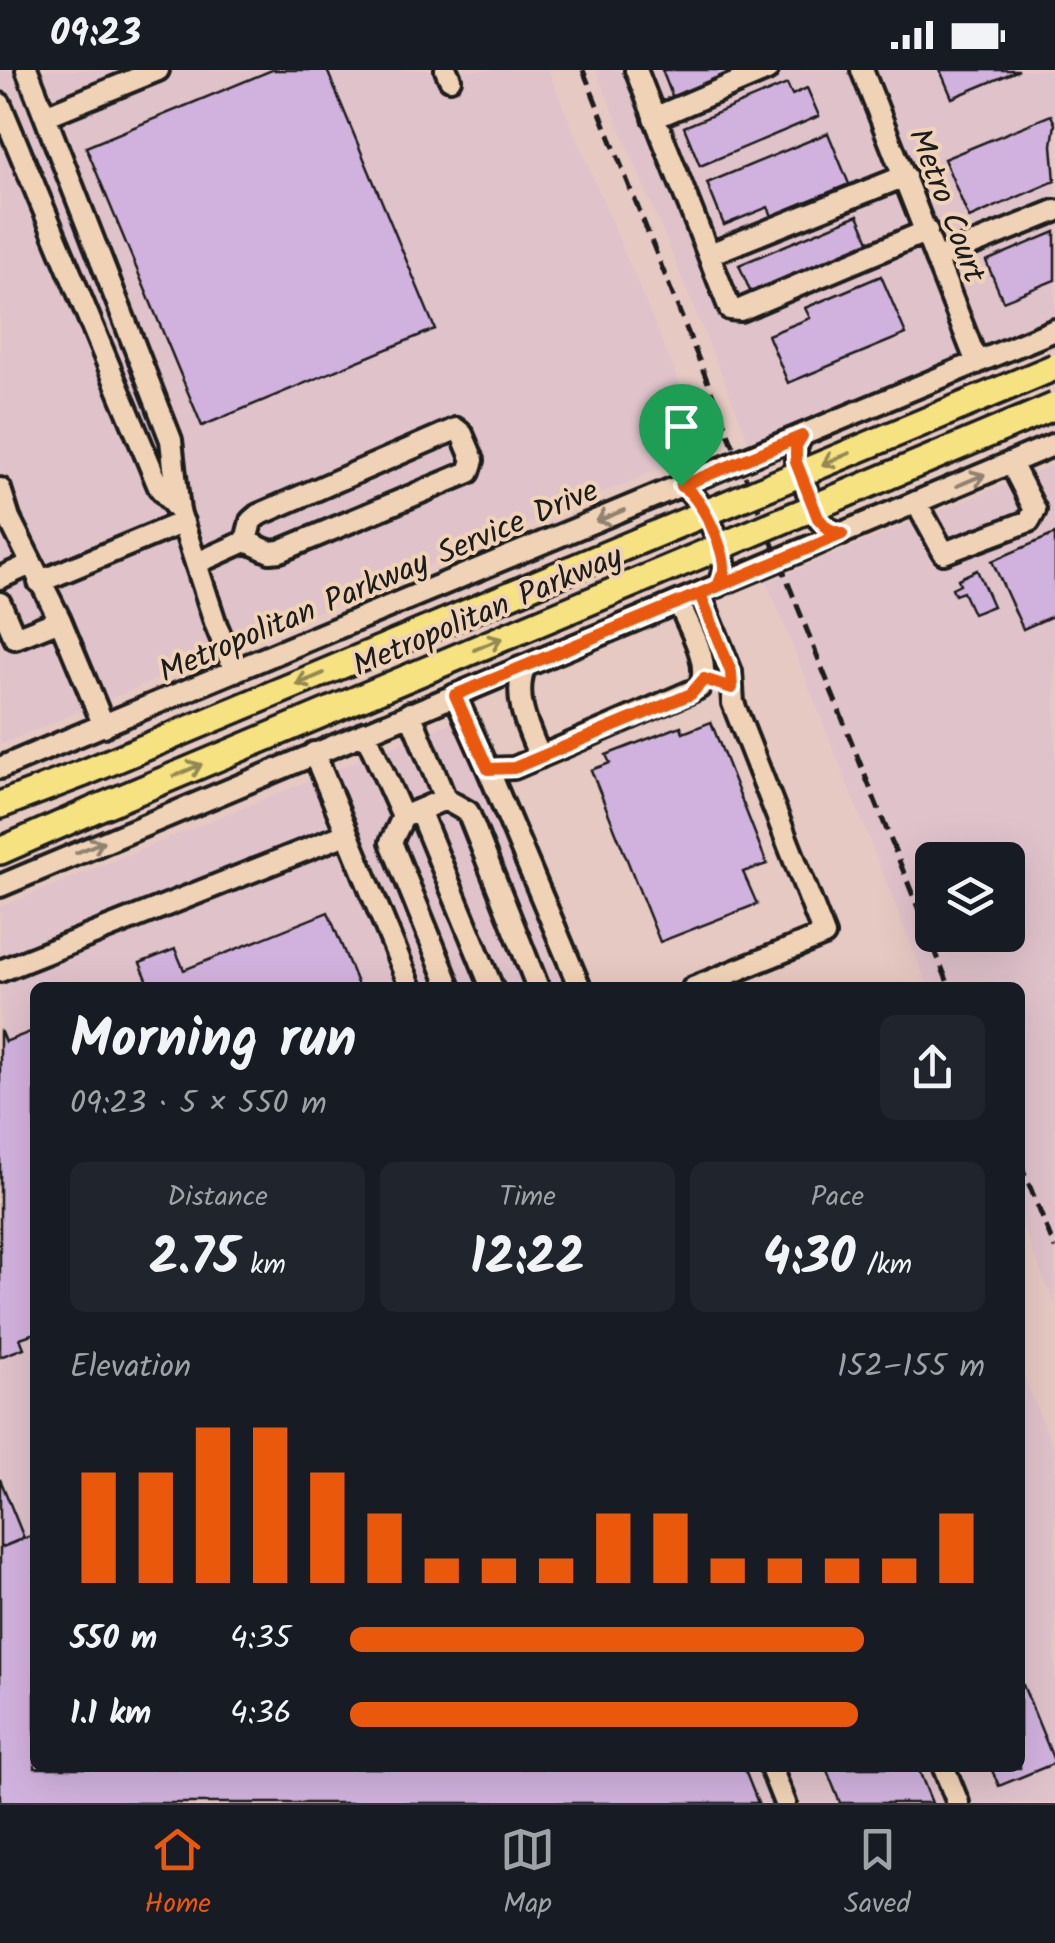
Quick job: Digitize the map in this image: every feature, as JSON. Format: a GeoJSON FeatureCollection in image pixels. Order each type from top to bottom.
{"type":"FeatureCollection","features":[{"type":"Feature","properties":{"kind":"main road","name":"Metropolitan Parkway"},"geometry":{"type":"LineString","coordinates":[[0,805],[84,774],[1055,367]]}},
{"type":"Feature","properties":{"kind":"main road","name":"Metropolitan Parkway"},"geometry":{"type":"LineString","coordinates":[[0,852],[1055,406]]}},
{"type":"Feature","properties":{"kind":"street"},"geometry":{"type":"LineString","coordinates":[[28,70],[170,440],[182,516],[235,672]]}},
{"type":"Feature","properties":{"kind":"street"},"geometry":{"type":"LineString","coordinates":[[45,116],[158,70]]}},
{"type":"Feature","properties":{"kind":"street"},"geometry":{"type":"LineString","coordinates":[[636,70],[730,309],[740,310],[927,231]]}},
{"type":"Feature","properties":{"kind":"street"},"geometry":{"type":"LineString","coordinates":[[654,118],[767,70]]}},
{"type":"Feature","properties":{"kind":"street","name":"Metro Court"},"geometry":{"type":"LineString","coordinates":[[862,70],[978,362]]}},
{"type":"Feature","properties":{"kind":"street"},"geometry":{"type":"LineString","coordinates":[[0,104],[159,487],[182,516]]}},
{"type":"Feature","properties":{"kind":"street"},"geometry":{"type":"LineString","coordinates":[[710,254],[905,176]]}},
{"type":"Feature","properties":{"kind":"street"},"geometry":{"type":"LineString","coordinates":[[936,260],[1055,211]]}},
{"type":"Feature","properties":{"kind":"street"},"geometry":{"type":"LineString","coordinates":[[76,286],[106,275]]}},
{"type":"Feature","properties":{"kind":"street","name":"Metropolitan Parkway Service Drive"},"geometry":{"type":"LineString","coordinates":[[0,768],[1055,330]]}},
{"type":"Feature","properties":{"kind":"street"},"geometry":{"type":"LineString","coordinates":[[197,563],[246,541],[270,552],[280,551],[469,472],[474,460],[456,429],[258,515],[252,520],[246,541]]}},
{"type":"Feature","properties":{"kind":"street"},"geometry":{"type":"LineString","coordinates":[[802,436],[796,446],[796,462],[818,518],[828,529],[842,534]]}},
{"type":"Feature","properties":{"kind":"street"},"geometry":{"type":"LineString","coordinates":[[0,886],[1055,444]]}},
{"type":"Feature","properties":{"kind":"street"},"geometry":{"type":"LineString","coordinates":[[916,502],[944,554],[1030,522],[1035,510],[1011,463]]}},
{"type":"Feature","properties":{"kind":"street"},"geometry":{"type":"LineString","coordinates":[[681,486],[691,490],[701,502],[723,558],[724,572],[709,590]]}},
{"type":"Feature","properties":{"kind":"street"},"geometry":{"type":"LineString","coordinates":[[0,489],[104,726]]}},
{"type":"Feature","properties":{"kind":"street"},"geometry":{"type":"LineString","coordinates":[[0,578],[35,573],[182,516]]}},
{"type":"Feature","properties":{"kind":"street"},"geometry":{"type":"LineString","coordinates":[[708,982],[824,934],[733,703],[731,672],[709,590]]}},
{"type":"Feature","properties":{"kind":"street"},"geometry":{"type":"LineString","coordinates":[[488,769],[514,768],[691,694],[704,679],[705,668],[679,603]]}},
{"type":"Feature","properties":{"kind":"street"},"geometry":{"type":"LineString","coordinates":[[0,604],[15,638],[60,620]]}},
{"type":"Feature","properties":{"kind":"street"},"geometry":{"type":"LineString","coordinates":[[525,666],[519,693],[526,724],[540,756]]}},
{"type":"Feature","properties":{"kind":"street"},"geometry":{"type":"LineString","coordinates":[[704,679],[732,688]]}},
{"type":"Feature","properties":{"kind":"street"},"geometry":{"type":"LineString","coordinates":[[455,695],[577,982]]}},
{"type":"Feature","properties":{"kind":"street"},"geometry":{"type":"LineString","coordinates":[[410,714],[445,799],[468,812],[536,982]]}},
{"type":"Feature","properties":{"kind":"street"},"geometry":{"type":"LineString","coordinates":[[364,732],[411,813],[489,982]]}},
{"type":"Feature","properties":{"kind":"street"},"geometry":{"type":"LineString","coordinates":[[314,753],[408,982]]}},
{"type":"Feature","properties":{"kind":"street"},"geometry":{"type":"LineString","coordinates":[[445,799],[411,813],[391,842],[448,982]]}},
{"type":"Feature","properties":{"kind":"street"},"geometry":{"type":"LineString","coordinates":[[0,971],[346,834]]}},
{"type":"Feature","properties":{"kind":"street"},"geometry":{"type":"LineString","coordinates":[[772,1772],[784,1803]]}},
{"type":"Feature","properties":{"kind":"street"},"geometry":{"type":"LineString","coordinates":[[946,1772],[958,1803]]}},
{"type":"Feature","properties":{"kind":"shaded area"},"geometry":{"type":"Polygon","coordinates":[[[0,70],[548,70],[707,449],[0,745],[0,70]]]}},
{"type":"Feature","properties":{"kind":"shaded area"},"geometry":{"type":"Polygon","coordinates":[[[596,70],[1055,70],[1055,319],[751,446],[596,70]]]}},
{"type":"Feature","properties":{"kind":"shaded area"},"geometry":{"type":"Polygon","coordinates":[[[1054,464],[1055,1307],[1025,1232],[1025,982],[926,982],[767,582],[1054,464]]]}},
{"type":"Feature","properties":{"kind":"shaded area"},"geometry":{"type":"Polygon","coordinates":[[[457,720],[560,982],[30,982],[30,1772],[1025,1772],[1025,1379],[1055,1452],[1055,1803],[0,1803],[0,907],[457,720]]]}},
{"type":"Feature","properties":{"kind":"building"},"geometry":{"type":"Polygon","coordinates":[[[272,70],[327,70],[435,329],[202,426],[86,147],[272,70]]]}},
{"type":"Feature","properties":{"kind":"building"},"geometry":{"type":"Polygon","coordinates":[[[662,70],[742,70],[673,98],[662,70]]]}},
{"type":"Feature","properties":{"kind":"building"},"geometry":{"type":"Polygon","coordinates":[[[940,70],[1019,70],[952,98],[940,70]]]}},
{"type":"Feature","properties":{"kind":"building"},"geometry":{"type":"Polygon","coordinates":[[[787,84],[792,95],[807,88],[819,116],[700,166],[684,127],[787,84]]]}},
{"type":"Feature","properties":{"kind":"building"},"geometry":{"type":"Polygon","coordinates":[[[1051,115],[1055,124],[1055,181],[969,218],[944,159],[1051,115]]]}},
{"type":"Feature","properties":{"kind":"building"},"geometry":{"type":"Polygon","coordinates":[[[828,133],[849,184],[772,216],[768,207],[724,225],[707,183],[828,133]]]}},
{"type":"Feature","properties":{"kind":"building"},"geometry":{"type":"Polygon","coordinates":[[[858,215],[872,248],[753,298],[739,265],[858,215]]]}},
{"type":"Feature","properties":{"kind":"building"},"geometry":{"type":"Polygon","coordinates":[[[1055,232],[1055,280],[1003,301],[986,261],[1055,232]]]}},
{"type":"Feature","properties":{"kind":"building"},"geometry":{"type":"Polygon","coordinates":[[[881,276],[906,334],[788,383],[768,335],[810,318],[805,308],[881,276]]]}},
{"type":"Feature","properties":{"kind":"building"},"geometry":{"type":"Polygon","coordinates":[[[1055,534],[1055,615],[1023,629],[992,561],[1055,534]]]}},
{"type":"Feature","properties":{"kind":"building"},"geometry":{"type":"Polygon","coordinates":[[[977,570],[993,606],[973,614],[963,592],[955,595],[952,588],[960,584],[958,579],[977,570]]]}},
{"type":"Feature","properties":{"kind":"building"},"geometry":{"type":"Polygon","coordinates":[[[711,722],[767,864],[743,872],[757,904],[660,942],[591,770],[610,763],[606,755],[681,726],[683,733],[711,722]]]}},
{"type":"Feature","properties":{"kind":"building"},"geometry":{"type":"Polygon","coordinates":[[[328,912],[357,982],[148,982],[140,963],[175,949],[184,970],[328,912]]]}},
{"type":"Feature","properties":{"kind":"building"},"geometry":{"type":"Polygon","coordinates":[[[0,1030],[5,1042],[30,1032],[30,1335],[20,1338],[24,1348],[0,1357],[0,1030]]]}},
{"type":"Feature","properties":{"kind":"building"},"geometry":{"type":"Polygon","coordinates":[[[0,1479],[24,1538],[0,1548],[0,1479]]]}},
{"type":"Feature","properties":{"kind":"building"},"geometry":{"type":"Polygon","coordinates":[[[30,1536],[30,1772],[746,1772],[758,1803],[0,1803],[0,1548],[30,1536]]]}},
{"type":"Feature","properties":{"kind":"building"},"geometry":{"type":"Polygon","coordinates":[[[1025,1690],[1055,1763],[999,1786],[993,1772],[1025,1772],[1025,1690]]]}},
{"type":"Feature","properties":{"kind":"building"},"geometry":{"type":"Polygon","coordinates":[[[828,1772],[920,1772],[932,1803],[840,1803],[828,1772]]]}},
{"type":"Feature","properties":{"kind":"railway"},"geometry":{"type":"LineString","coordinates":[[583,70],[948,982]]}},
{"type":"Feature","properties":{"kind":"railway"},"geometry":{"type":"LineString","coordinates":[[1025,1174],[1055,1249]]}},
{"type":"Feature","properties":{"kind":"route"},"geometry":{"type":"LineString","coordinates":[[802,436],[796,446],[796,462],[818,518],[828,529],[842,534],[700,594],[731,672],[732,688],[704,679],[691,694],[514,768],[488,769],[455,695],[718,586],[724,572],[723,558],[701,502],[691,490],[681,486],[802,436]]}}]}
